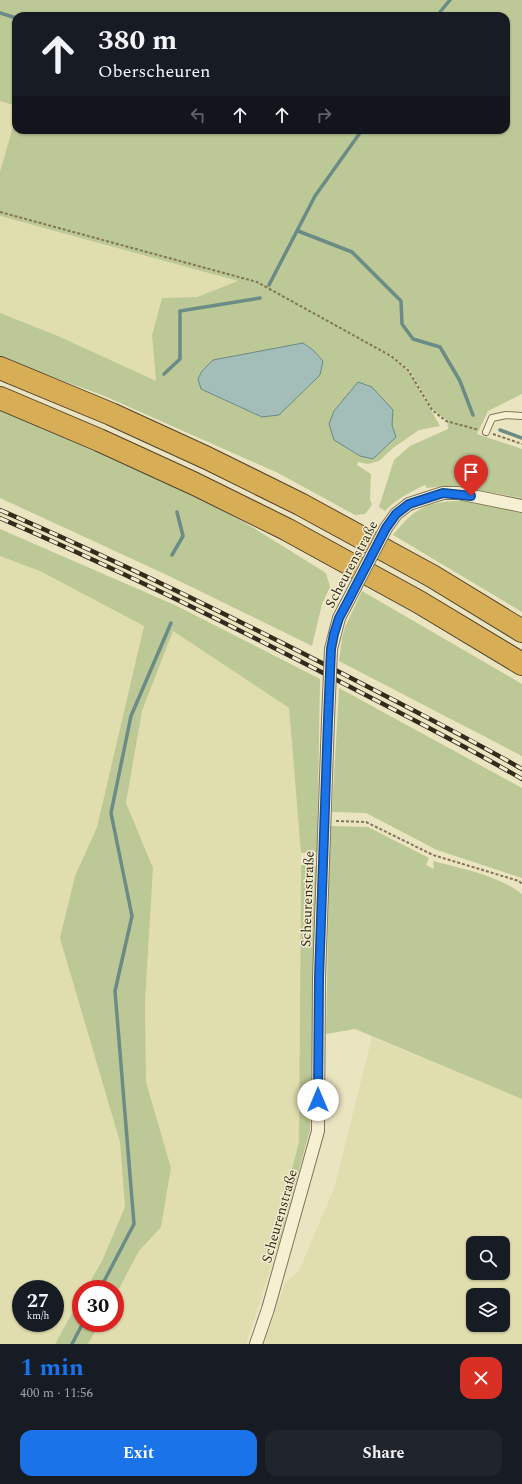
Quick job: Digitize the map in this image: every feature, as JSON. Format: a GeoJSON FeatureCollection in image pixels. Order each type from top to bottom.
{"type":"FeatureCollection","features":[{"type":"Feature","properties":{"kind":"highway"},"geometry":{"type":"LineString","coordinates":[[0,368],[118,417],[207,458],[300,504],[432,576],[522,631]]}},
{"type":"Feature","properties":{"kind":"highway"},"geometry":{"type":"LineString","coordinates":[[0,398],[106,443],[195,484],[286,529],[419,602],[522,664]]}},
{"type":"Feature","properties":{"kind":"street","name":"Scheurenstraße"},"geometry":{"type":"LineString","coordinates":[[256,1344],[268,1309],[318,1131],[319,978],[328,720],[331,649],[339,618],[386,528],[396,514],[409,504],[443,493],[458,493],[522,506]]}},
{"type":"Feature","properties":{"kind":"lane"},"geometry":{"type":"LineString","coordinates":[[486,432],[492,418],[506,415],[522,416]]}},
{"type":"Feature","properties":{"kind":"path"},"geometry":{"type":"LineString","coordinates":[[0,212],[257,282],[391,356],[408,370],[432,410],[446,421],[522,444]]}},
{"type":"Feature","properties":{"kind":"path"},"geometry":{"type":"LineString","coordinates":[[325,821],[366,822],[433,855],[519,881],[522,884]]}},
{"type":"Feature","properties":{"kind":"shaded area"},"geometry":{"type":"Polygon","coordinates":[[[0,101],[12,105],[12,130],[0,172],[0,101]]]}},
{"type":"Feature","properties":{"kind":"shaded area"},"geometry":{"type":"Polygon","coordinates":[[[0,216],[238,281],[197,297],[162,298],[152,335],[156,382],[58,336],[0,313],[0,216]]]}},
{"type":"Feature","properties":{"kind":"shaded area"},"geometry":{"type":"Polygon","coordinates":[[[0,556],[40,571],[144,626],[97,827],[75,876],[75,986],[120,1142],[125,1207],[102,1261],[91,1280],[72,1280],[72,1313],[64,1328],[64,1280],[12,1280],[12,1332],[62,1332],[55,1344],[0,1344],[0,556]]]}},
{"type":"Feature","properties":{"kind":"shaded area"},"geometry":{"type":"Polygon","coordinates":[[[173,631],[289,708],[301,853],[299,1142],[272,1245],[278,1246],[246,1344],[88,1344],[95,1332],[124,1332],[124,1280],[139,1251],[161,1227],[171,1169],[146,1082],[145,1002],[153,868],[126,803],[142,711],[173,631]]]}},
{"type":"Feature","properties":{"kind":"shaded area"},"geometry":{"type":"Polygon","coordinates":[[[372,1037],[522,1099],[522,1344],[264,1344],[285,1283],[299,1271],[335,1186],[372,1037]]]}},
{"type":"Feature","properties":{"kind":"green space"},"geometry":{"type":"Polygon","coordinates":[[[0,0],[522,0],[522,394],[488,411],[477,434],[522,449],[522,498],[460,487],[445,486],[427,488],[425,485],[399,499],[385,511],[379,507],[394,460],[410,446],[448,429],[447,420],[432,409],[409,369],[391,355],[372,346],[391,356],[408,370],[440,426],[419,430],[393,448],[379,461],[368,464],[358,462],[357,465],[371,474],[370,499],[372,505],[365,514],[355,515],[278,473],[102,395],[0,358],[0,313],[58,336],[156,381],[152,335],[162,298],[197,297],[238,281],[0,216],[0,172],[12,130],[12,134],[510,134],[510,12],[12,12],[12,105],[0,101],[0,0]]]}},
{"type":"Feature","properties":{"kind":"green space"},"geometry":{"type":"Polygon","coordinates":[[[0,409],[206,501],[247,524],[326,573],[330,587],[322,604],[312,646],[167,575],[0,498],[0,409]]]}},
{"type":"Feature","properties":{"kind":"green space"},"geometry":{"type":"Polygon","coordinates":[[[467,501],[522,512],[522,612],[393,535],[406,520],[419,510],[434,504],[467,501]]]}},
{"type":"Feature","properties":{"kind":"green space"},"geometry":{"type":"Polygon","coordinates":[[[0,529],[177,606],[320,679],[317,852],[301,853],[289,708],[173,631],[142,711],[126,803],[153,868],[145,1002],[146,1082],[171,1168],[161,1227],[139,1251],[124,1280],[91,1280],[102,1261],[125,1207],[120,1142],[60,938],[75,876],[97,827],[144,626],[40,571],[0,556],[0,529]]]}},
{"type":"Feature","properties":{"kind":"green space"},"geometry":{"type":"Polygon","coordinates":[[[362,591],[522,684],[522,756],[339,661],[345,627],[362,591]]]}},
{"type":"Feature","properties":{"kind":"green space"},"geometry":{"type":"Polygon","coordinates":[[[339,688],[522,788],[522,878],[437,850],[366,813],[332,812],[339,688]]]}},
{"type":"Feature","properties":{"kind":"green space"},"geometry":{"type":"Polygon","coordinates":[[[330,826],[368,827],[429,858],[426,865],[434,869],[433,861],[468,870],[491,877],[512,887],[522,894],[522,1099],[355,1029],[326,1034],[330,826]]]}},
{"type":"Feature","properties":{"kind":"green space"},"geometry":{"type":"Polygon","coordinates":[[[301,865],[317,866],[310,1130],[278,1246],[272,1246],[299,1142],[301,865]]]}},
{"type":"Feature","properties":{"kind":"green space"},"geometry":{"type":"Polygon","coordinates":[[[72,1313],[72,1332],[95,1332],[88,1344],[55,1344],[62,1332],[64,1332],[64,1328],[72,1313]]]}},
{"type":"Feature","properties":{"kind":"water"},"geometry":{"type":"Polygon","coordinates":[[[303,343],[313,350],[323,361],[320,375],[279,415],[262,417],[201,389],[198,379],[202,371],[213,360],[303,343]]]}},
{"type":"Feature","properties":{"kind":"water"},"geometry":{"type":"Polygon","coordinates":[[[358,382],[372,387],[393,410],[392,425],[396,437],[373,459],[360,456],[334,440],[329,424],[334,411],[358,382]]]}},
{"type":"Feature","properties":{"kind":"waterway"},"geometry":{"type":"LineString","coordinates":[[440,12],[450,0]]}},
{"type":"Feature","properties":{"kind":"waterway"},"geometry":{"type":"LineString","coordinates":[[0,13],[12,17]]}},
{"type":"Feature","properties":{"kind":"waterway"},"geometry":{"type":"LineString","coordinates":[[269,285],[315,196],[359,134]]}},
{"type":"Feature","properties":{"kind":"waterway"},"geometry":{"type":"LineString","coordinates":[[298,231],[352,252],[401,301],[402,324],[413,339],[440,347],[460,381],[473,415]]}},
{"type":"Feature","properties":{"kind":"waterway"},"geometry":{"type":"LineString","coordinates":[[164,374],[180,359],[180,311],[260,298]]}},
{"type":"Feature","properties":{"kind":"waterway"},"geometry":{"type":"LineString","coordinates":[[500,430],[522,438]]}},
{"type":"Feature","properties":{"kind":"waterway"},"geometry":{"type":"LineString","coordinates":[[172,555],[183,536],[177,512]]}},
{"type":"Feature","properties":{"kind":"waterway"},"geometry":{"type":"LineString","coordinates":[[105,1280],[134,1224],[115,991],[132,916],[111,813],[131,716],[171,623]]}},
{"type":"Feature","properties":{"kind":"waterway"},"geometry":{"type":"LineString","coordinates":[[72,1344],[78,1332]]}},
{"type":"Feature","properties":{"kind":"railway"},"geometry":{"type":"LineString","coordinates":[[0,510],[122,565],[242,623],[472,741],[522,769]]}},
{"type":"Feature","properties":{"kind":"railway"},"geometry":{"type":"LineString","coordinates":[[0,518],[168,595],[428,727],[522,779]]}},
{"type":"Feature","properties":{"kind":"route"},"geometry":{"type":"LineString","coordinates":[[318,1100],[319,978],[331,649],[334,634],[339,618],[386,528],[396,514],[409,504],[443,493],[458,493],[471,496]]}}]}
